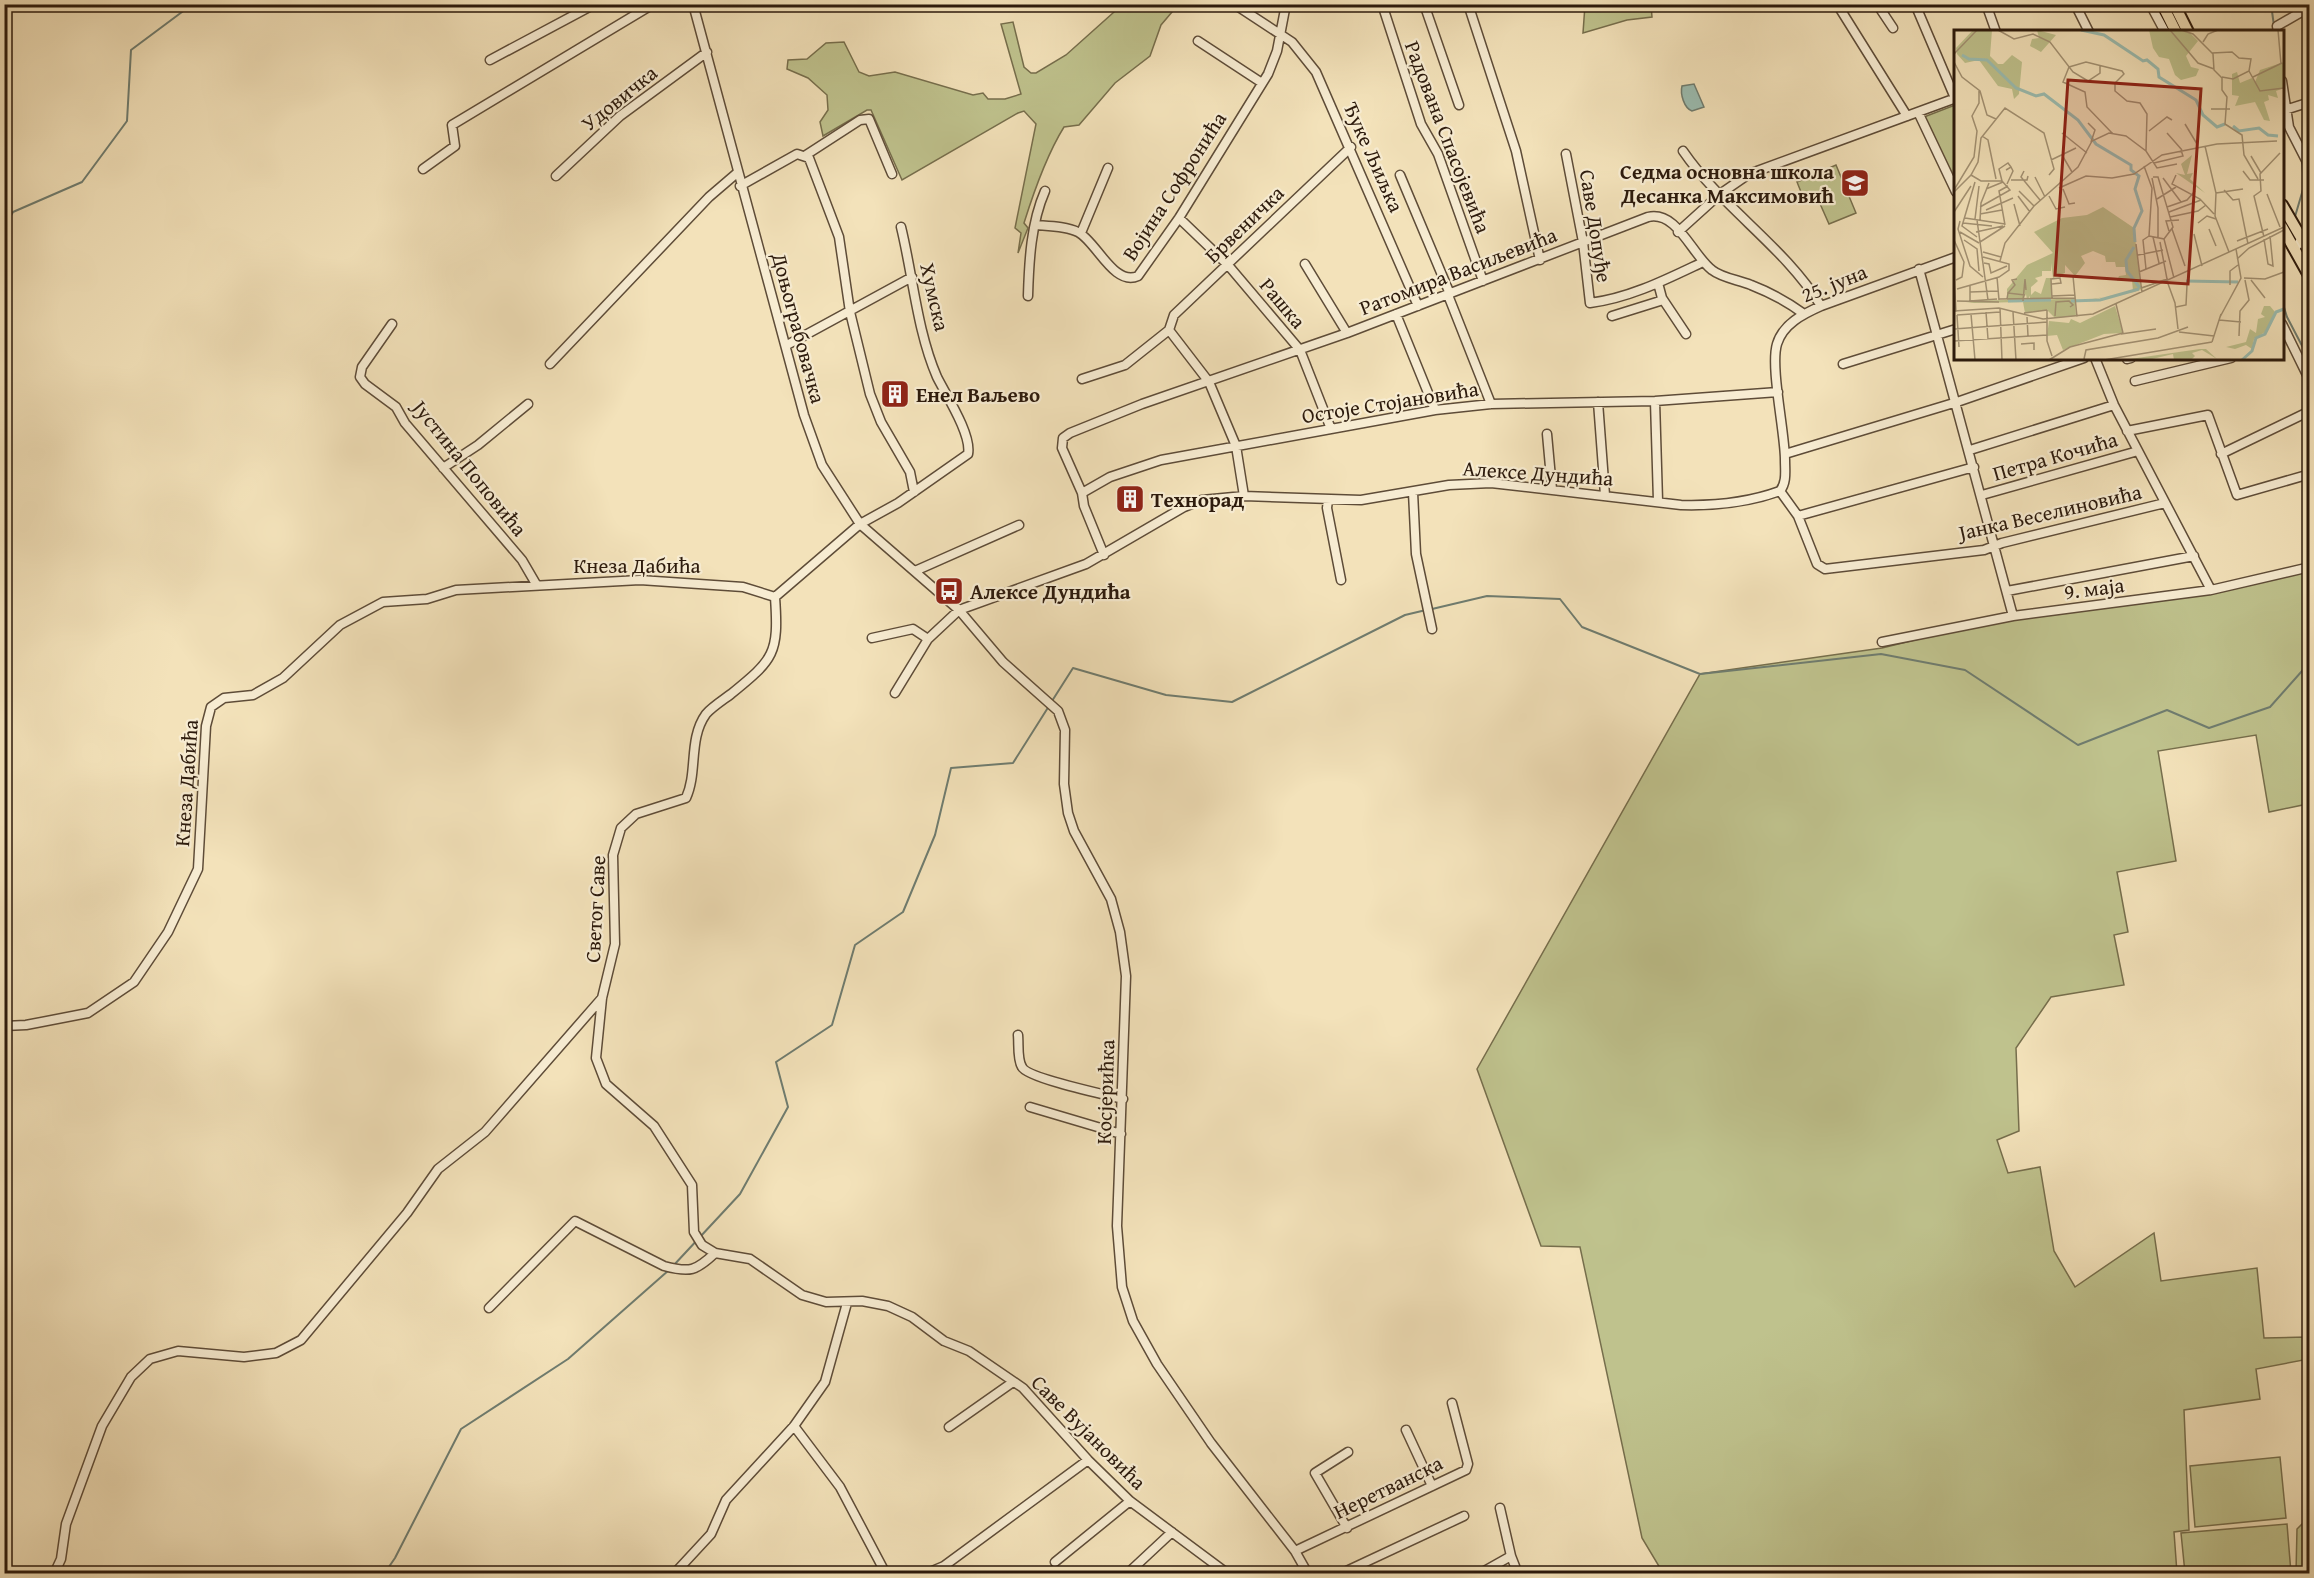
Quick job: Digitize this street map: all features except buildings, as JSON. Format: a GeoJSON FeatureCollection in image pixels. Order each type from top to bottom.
{"type":"FeatureCollection","features":[{"type":"Feature","properties":{"kind":"main road"},"geometry":{"type":"LineString","coordinates":[[2162,4],[2175,30]]}},
{"type":"Feature","properties":{"kind":"main road"},"geometry":{"type":"LineString","coordinates":[[2174,4],[2187,30]]}},
{"type":"Feature","properties":{"kind":"main road"},"geometry":{"type":"LineString","coordinates":[[2284,208],[2310,277]]}},
{"type":"Feature","properties":{"kind":"main road"},"geometry":{"type":"LineString","coordinates":[[2284,228],[2310,253]]}},
{"type":"Feature","properties":{"kind":"street"},"geometry":{"type":"LineString","coordinates":[[490,60],[595,4]]}},
{"type":"Feature","properties":{"kind":"street","name":"Доњограбовачка"},"geometry":{"type":"LineString","coordinates":[[693,4],[740,186],[787,345],[814,447],[831,482],[860,524],[959,609]]}},
{"type":"Feature","properties":{"kind":"street","name":"Ђуке Љиљка"},"geometry":{"type":"LineString","coordinates":[[1234,4],[1281,34],[1299,49],[1316,72],[1351,147],[1418,306]]}},
{"type":"Feature","properties":{"kind":"street","name":"Војина Софронића"},"geometry":{"type":"LineString","coordinates":[[1081,233],[1116,272],[1129,279],[1140,273],[1179,218],[1262,83],[1275,59],[1286,4]]}},
{"type":"Feature","properties":{"kind":"street","name":"Радована Спасојевића"},"geometry":{"type":"LineString","coordinates":[[1382,4],[1421,124],[1438,154],[1483,281]]}},
{"type":"Feature","properties":{"kind":"street"},"geometry":{"type":"LineString","coordinates":[[1424,4],[1459,105]]}},
{"type":"Feature","properties":{"kind":"street"},"geometry":{"type":"LineString","coordinates":[[1468,4],[1516,151],[1540,260]]}},
{"type":"Feature","properties":{"kind":"street"},"geometry":{"type":"LineString","coordinates":[[1838,4],[1907,116]]}},
{"type":"Feature","properties":{"kind":"street"},"geometry":{"type":"LineString","coordinates":[[1877,4],[1893,28]]}},
{"type":"Feature","properties":{"kind":"street"},"geometry":{"type":"LineString","coordinates":[[1915,4],[1954,96]]}},
{"type":"Feature","properties":{"kind":"street"},"geometry":{"type":"LineString","coordinates":[[1986,4],[1995,30]]}},
{"type":"Feature","properties":{"kind":"street"},"geometry":{"type":"LineString","coordinates":[[2075,4],[2088,30]]}},
{"type":"Feature","properties":{"kind":"street"},"geometry":{"type":"LineString","coordinates":[[2150,4],[2164,30]]}},
{"type":"Feature","properties":{"kind":"street"},"geometry":{"type":"LineString","coordinates":[[423,169],[455,146],[452,125],[650,5]]}},
{"type":"Feature","properties":{"kind":"street"},"geometry":{"type":"LineString","coordinates":[[2277,29],[2310,7]]}},
{"type":"Feature","properties":{"kind":"street"},"geometry":{"type":"LineString","coordinates":[[1198,41],[1262,83]]}},
{"type":"Feature","properties":{"kind":"street","name":"Удовичка"},"geometry":{"type":"LineString","coordinates":[[556,176],[620,116],[707,52]]}},
{"type":"Feature","properties":{"kind":"street"},"geometry":{"type":"LineString","coordinates":[[2284,96],[2289,127],[2308,157],[2310,168]]}},
{"type":"Feature","properties":{"kind":"street"},"geometry":{"type":"LineString","coordinates":[[1678,232],[1720,194],[1749,174],[1954,98]]}},
{"type":"Feature","properties":{"kind":"street"},"geometry":{"type":"LineString","coordinates":[[2285,110],[2310,102]]}},
{"type":"Feature","properties":{"kind":"street"},"geometry":{"type":"LineString","coordinates":[[1918,112],[1954,188]]}},
{"type":"Feature","properties":{"kind":"street"},"geometry":{"type":"LineString","coordinates":[[740,186],[797,154],[806,155],[860,120],[869,119],[892,174]]}},
{"type":"Feature","properties":{"kind":"street","name":"Брвеничка"},"geometry":{"type":"LineString","coordinates":[[1082,379],[1125,365],[1169,330],[1174,315],[1351,147]]}},
{"type":"Feature","properties":{"kind":"street"},"geometry":{"type":"LineString","coordinates":[[1683,151],[1720,194],[1808,287],[1821,306]]}},
{"type":"Feature","properties":{"kind":"street","name":"Саве Допуђе"},"geometry":{"type":"LineString","coordinates":[[1566,154],[1583,242],[1590,303],[1618,298],[1658,283]]}},
{"type":"Feature","properties":{"kind":"street"},"geometry":{"type":"LineString","coordinates":[[775,597],[860,524],[914,492],[910,472],[874,406],[850,312],[835,222],[806,155]]}},
{"type":"Feature","properties":{"kind":"street"},"geometry":{"type":"LineString","coordinates":[[1036,225],[1072,229],[1081,233],[1108,168]]}},
{"type":"Feature","properties":{"kind":"street"},"geometry":{"type":"LineString","coordinates":[[550,364],[709,197],[737,173]]}},
{"type":"Feature","properties":{"kind":"street"},"geometry":{"type":"LineString","coordinates":[[1400,175],[1491,404]]}},
{"type":"Feature","properties":{"kind":"street"},"geometry":{"type":"LineString","coordinates":[[1028,296],[1029,258],[1036,225],[1036,213],[1045,191]]}},
{"type":"Feature","properties":{"kind":"street","name":"Ратомира Васиљевића"},"geometry":{"type":"LineString","coordinates":[[1082,493],[1062,448],[1067,435],[1142,404],[1347,333],[1655,215],[1666,218],[1702,262]]}},
{"type":"Feature","properties":{"kind":"street","name":"Рашка"},"geometry":{"type":"LineString","coordinates":[[1179,218],[1228,265],[1300,350],[1331,429]]}},
{"type":"Feature","properties":{"kind":"street"},"geometry":{"type":"LineString","coordinates":[[2296,240],[2310,226]]}},
{"type":"Feature","properties":{"kind":"street","name":"Хумска"},"geometry":{"type":"LineString","coordinates":[[901,227],[936,374],[963,430],[969,451],[966,457],[914,492]]}},
{"type":"Feature","properties":{"kind":"street","name":"25. јуна"},"geometry":{"type":"LineString","coordinates":[[1780,491],[1785,481],[1785,454],[1778,392],[1777,343],[1791,324],[1804,314],[1821,306],[1954,258]]}},
{"type":"Feature","properties":{"kind":"street"},"geometry":{"type":"LineString","coordinates":[[1686,334],[1662,298],[1658,283],[1702,262],[1716,273],[1761,289],[1804,314]]}},
{"type":"Feature","properties":{"kind":"street"},"geometry":{"type":"LineString","coordinates":[[1305,264],[1347,333]]}},
{"type":"Feature","properties":{"kind":"street"},"geometry":{"type":"LineString","coordinates":[[1919,269],[1957,402],[2013,616]]}},
{"type":"Feature","properties":{"kind":"street"},"geometry":{"type":"LineString","coordinates":[[787,345],[912,277]]}},
{"type":"Feature","properties":{"kind":"street"},"geometry":{"type":"LineString","coordinates":[[895,287],[915,293]]}},
{"type":"Feature","properties":{"kind":"street"},"geometry":{"type":"LineString","coordinates":[[1612,316],[1657,303],[1662,298]]}},
{"type":"Feature","properties":{"kind":"street"},"geometry":{"type":"LineString","coordinates":[[1396,314],[1435,410]]}},
{"type":"Feature","properties":{"kind":"street","name":"Јустина Поповића"},"geometry":{"type":"LineString","coordinates":[[392,324],[362,367],[360,377],[365,384],[396,407],[405,423],[522,560],[536,584]]}},
{"type":"Feature","properties":{"kind":"street"},"geometry":{"type":"LineString","coordinates":[[1169,330],[1209,382],[1236,446],[1244,496]]}},
{"type":"Feature","properties":{"kind":"street"},"geometry":{"type":"LineString","coordinates":[[1843,364],[1954,330]]}},
{"type":"Feature","properties":{"kind":"street"},"geometry":{"type":"LineString","coordinates":[[2284,330],[2287,346],[2310,381]]}},
{"type":"Feature","properties":{"kind":"street"},"geometry":{"type":"LineString","coordinates":[[1785,454],[1957,402],[2078,360]]}},
{"type":"Feature","properties":{"kind":"street"},"geometry":{"type":"LineString","coordinates":[[2096,360],[2127,431],[2211,590]]}},
{"type":"Feature","properties":{"kind":"street"},"geometry":{"type":"LineString","coordinates":[[2135,381],[2223,360]]}},
{"type":"Feature","properties":{"kind":"street","name":"Остоје Стојановића"},"geometry":{"type":"LineString","coordinates":[[1082,493],[1110,477],[1135,468],[1236,446],[1435,410],[1491,404],[1655,401],[1778,392]]}},
{"type":"Feature","properties":{"kind":"street"},"geometry":{"type":"LineString","coordinates":[[1655,401],[1658,501]]}},
{"type":"Feature","properties":{"kind":"street"},"geometry":{"type":"LineString","coordinates":[[1598,402],[1605,495]]}},
{"type":"Feature","properties":{"kind":"street"},"geometry":{"type":"LineString","coordinates":[[443,468],[478,445],[528,404]]}},
{"type":"Feature","properties":{"kind":"street"},"geometry":{"type":"LineString","coordinates":[[1970,450],[2114,405]]}},
{"type":"Feature","properties":{"kind":"street"},"geometry":{"type":"LineString","coordinates":[[2222,454],[2310,411]]}},
{"type":"Feature","properties":{"kind":"street"},"geometry":{"type":"LineString","coordinates":[[2127,431],[2206,415],[2211,419],[2235,494],[2310,474]]}},
{"type":"Feature","properties":{"kind":"street"},"geometry":{"type":"LineString","coordinates":[[1547,434],[1552,489]]}},
{"type":"Feature","properties":{"kind":"street","name":"Петра Кочића"},"geometry":{"type":"LineString","coordinates":[[1982,495],[2138,451]]}},
{"type":"Feature","properties":{"kind":"street"},"geometry":{"type":"LineString","coordinates":[[1780,491],[1798,516],[1974,466]]}},
{"type":"Feature","properties":{"kind":"street","name":"Алексе Дундића"},"geometry":{"type":"LineString","coordinates":[[959,609],[1066,572],[1104,555],[1196,502],[1244,496],[1361,500],[1449,485],[1491,483],[1658,501],[1681,506],[1710,506],[1752,499],[1780,491]]}},
{"type":"Feature","properties":{"kind":"street"},"geometry":{"type":"LineString","coordinates":[[1413,492],[1416,554],[1432,629]]}},
{"type":"Feature","properties":{"kind":"street"},"geometry":{"type":"LineString","coordinates":[[1082,493],[1084,506],[1104,555]]}},
{"type":"Feature","properties":{"kind":"street"},"geometry":{"type":"LineString","coordinates":[[1328,500],[1327,508],[1341,580]]}},
{"type":"Feature","properties":{"kind":"street","name":"Јанка Веселиновића"},"geometry":{"type":"LineString","coordinates":[[1798,516],[1814,557],[1825,569],[1980,551],[1995,545],[2165,503]]}},
{"type":"Feature","properties":{"kind":"street"},"geometry":{"type":"LineString","coordinates":[[915,571],[1019,525]]}},
{"type":"Feature","properties":{"kind":"street"},"geometry":{"type":"LineString","coordinates":[[2007,591],[2194,556]]}},
{"type":"Feature","properties":{"kind":"street","name":"9. маја"},"geometry":{"type":"LineString","coordinates":[[1882,642],[2013,616],[2211,590],[2310,567]]}},
{"type":"Feature","properties":{"kind":"street","name":"Кнеза Дабића"},"geometry":{"type":"LineString","coordinates":[[4,1026],[26,1025],[88,1013],[134,982],[168,932],[198,869],[206,726],[211,707],[224,698],[253,695],[283,678],[340,625],[383,602],[427,599],[456,590],[536,584],[640,580],[682,581],[744,587],[775,597]]}},
{"type":"Feature","properties":{"kind":"street","name":"Светог Саве"},"geometry":{"type":"LineString","coordinates":[[694,1232],[692,1185],[654,1126],[606,1084],[596,1058],[602,998],[615,944],[613,855],[621,828],[636,814],[686,798],[691,788],[694,742],[706,714],[765,667],[777,635],[775,597]]}},
{"type":"Feature","properties":{"kind":"street"},"geometry":{"type":"LineString","coordinates":[[895,693],[928,639],[959,609]]}},
{"type":"Feature","properties":{"kind":"street","name":"Косјерићка"},"geometry":{"type":"LineString","coordinates":[[959,609],[1003,662],[1058,711],[1065,730],[1064,784],[1068,813],[1074,831],[1111,900],[1120,932],[1126,976],[1117,1226],[1122,1287],[1133,1321],[1157,1364],[1211,1443],[1295,1551],[1308,1574]]}},
{"type":"Feature","properties":{"kind":"street"},"geometry":{"type":"LineString","coordinates":[[872,638],[913,629],[928,639]]}},
{"type":"Feature","properties":{"kind":"street"},"geometry":{"type":"LineString","coordinates":[[54,1574],[61,1559],[66,1524],[102,1426],[131,1377],[150,1359],[178,1351],[244,1357],[276,1353],[301,1340],[407,1213],[438,1168],[484,1132],[602,998]]}},
{"type":"Feature","properties":{"kind":"street"},"geometry":{"type":"LineString","coordinates":[[1018,1035],[1021,1065],[1026,1072],[1047,1080],[1123,1099]]}},
{"type":"Feature","properties":{"kind":"street"},"geometry":{"type":"LineString","coordinates":[[1030,1107],[1121,1134]]}},
{"type":"Feature","properties":{"kind":"street"},"geometry":{"type":"LineString","coordinates":[[489,1308],[575,1221],[664,1266],[676,1269],[699,1268],[715,1253]]}},
{"type":"Feature","properties":{"kind":"street","name":"Саве Вујановића"},"geometry":{"type":"LineString","coordinates":[[694,1232],[702,1245],[715,1253],[750,1259],[802,1294],[826,1302],[862,1301],[888,1306],[912,1317],[932,1334],[969,1351],[1023,1388],[1088,1460],[1130,1501],[1228,1574]]}},
{"type":"Feature","properties":{"kind":"street"},"geometry":{"type":"LineString","coordinates":[[674,1574],[711,1534],[726,1500],[794,1426],[825,1382],[847,1303]]}},
{"type":"Feature","properties":{"kind":"street"},"geometry":{"type":"LineString","coordinates":[[949,1426],[1013,1382]]}},
{"type":"Feature","properties":{"kind":"street","name":"Неретванска"},"geometry":{"type":"LineString","coordinates":[[1295,1551],[1468,1468],[1452,1403]]}},
{"type":"Feature","properties":{"kind":"street"},"geometry":{"type":"LineString","coordinates":[[794,1426],[840,1487],[886,1574]]}},
{"type":"Feature","properties":{"kind":"street"},"geometry":{"type":"LineString","coordinates":[[1406,1430],[1432,1486]]}},
{"type":"Feature","properties":{"kind":"street"},"geometry":{"type":"LineString","coordinates":[[1347,1528],[1315,1473],[1348,1452]]}},
{"type":"Feature","properties":{"kind":"street"},"geometry":{"type":"LineString","coordinates":[[925,1574],[944,1566],[1088,1460]]}},
{"type":"Feature","properties":{"kind":"street"},"geometry":{"type":"LineString","coordinates":[[1055,1562],[1130,1501]]}},
{"type":"Feature","properties":{"kind":"street"},"geometry":{"type":"LineString","coordinates":[[1500,1508],[1511,1556],[1518,1574]]}},
{"type":"Feature","properties":{"kind":"street"},"geometry":{"type":"LineString","coordinates":[[1340,1574],[1464,1516]]}},
{"type":"Feature","properties":{"kind":"street"},"geometry":{"type":"LineString","coordinates":[[1127,1574],[1172,1532]]}},
{"type":"Feature","properties":{"kind":"street"},"geometry":{"type":"LineString","coordinates":[[1479,1574],[1511,1556]]}},
{"type":"Feature","properties":{"kind":"green space"},"geometry":{"type":"Polygon","coordinates":[[[1123,4],[1178,5],[1161,25],[1150,56],[1115,83],[1079,125],[1064,127],[1036,186],[1024,223],[1028,228],[1018,253],[1021,233],[1015,228],[1036,124],[1024,111],[902,180],[871,110],[867,110],[823,136],[820,122],[828,110],[827,95],[808,78],[787,69],[788,60],[807,59],[826,43],[844,42],[859,72],[869,76],[895,72],[973,95],[983,93],[988,99],[1005,99],[1021,94],[1001,24],[1013,22],[1024,67],[1031,73],[1036,73],[1066,55],[1123,4]]]}},
{"type":"Feature","properties":{"kind":"green space"},"geometry":{"type":"Polygon","coordinates":[[[1585,5],[1651,5],[1652,17],[1627,20],[1583,33],[1585,5]]]}},
{"type":"Feature","properties":{"kind":"green space"},"geometry":{"type":"Polygon","coordinates":[[[1954,105],[1954,179],[1952,178],[1924,117],[1954,105]]]}},
{"type":"Feature","properties":{"kind":"green space"},"geometry":{"type":"Polygon","coordinates":[[[1836,165],[1856,213],[1829,224],[1817,197],[1805,202],[1797,182],[1836,165]]]}},
{"type":"Feature","properties":{"kind":"green space"},"geometry":{"type":"Polygon","coordinates":[[[2309,567],[2309,841],[2303,805],[2269,812],[2256,735],[2158,751],[2176,861],[2117,872],[2128,932],[2114,935],[2124,985],[2051,997],[2016,1048],[2019,1131],[1997,1140],[2008,1173],[2040,1167],[2054,1251],[2075,1287],[2154,1233],[2161,1281],[2257,1268],[2264,1338],[2307,1337],[2309,1359],[2256,1369],[2260,1399],[2184,1410],[2189,1530],[2174,1532],[2177,1573],[1663,1573],[1642,1538],[1580,1247],[1541,1246],[1477,1069],[1700,674],[1882,648],[2013,616],[2211,590],[2309,567]]]}},
{"type":"Feature","properties":{"kind":"green space"},"geometry":{"type":"Polygon","coordinates":[[[2280,1457],[2286,1518],[2195,1527],[2190,1466],[2280,1457]]]}},
{"type":"Feature","properties":{"kind":"green space"},"geometry":{"type":"Polygon","coordinates":[[[2309,1517],[2309,1573],[2296,1573],[2297,1529],[2309,1517]]]}},
{"type":"Feature","properties":{"kind":"green space"},"geometry":{"type":"Polygon","coordinates":[[[2287,1524],[2291,1573],[2185,1573],[2181,1533],[2287,1524]]]}},
{"type":"Feature","properties":{"kind":"water"},"geometry":{"type":"Polygon","coordinates":[[[1694,84],[1704,107],[1692,111],[1682,97],[1682,86],[1694,84]]]}},
{"type":"Feature","properties":{"kind":"waterway"},"geometry":{"type":"LineString","coordinates":[[4,228],[13,212],[82,182],[127,121],[131,50],[186,9],[197,4]]}},
{"type":"Feature","properties":{"kind":"waterway"},"geometry":{"type":"LineString","coordinates":[[2271,4],[2274,26]]}},
{"type":"Feature","properties":{"kind":"waterway"},"geometry":{"type":"LineString","coordinates":[[2284,124],[2286,127]]}},
{"type":"Feature","properties":{"kind":"waterway"},"geometry":{"type":"LineString","coordinates":[[2294,220],[2304,186],[2302,161]]}},
{"type":"Feature","properties":{"kind":"waterway"},"geometry":{"type":"LineString","coordinates":[[2284,307],[2310,361]]}},
{"type":"Feature","properties":{"kind":"waterway"},"geometry":{"type":"LineString","coordinates":[[1432,609],[1487,596],[1560,599],[1582,627],[1700,674],[1881,654],[1965,670],[2078,745],[2167,710],[2209,728],[2270,707],[2310,662]]}},
{"type":"Feature","properties":{"kind":"waterway"},"geometry":{"type":"LineString","coordinates":[[1052,701],[1073,668],[1166,695],[1232,702],[1405,615],[1426,610]]}},
{"type":"Feature","properties":{"kind":"waterway"},"geometry":{"type":"LineString","coordinates":[[673,1266],[740,1194],[788,1107],[776,1062],[832,1025],[855,945],[903,912],[935,835],[951,768],[1013,763],[1049,706]]}},
{"type":"Feature","properties":{"kind":"waterway"},"geometry":{"type":"LineString","coordinates":[[384,1574],[395,1558],[461,1429],[568,1359],[669,1270]]}},
{"type":"Feature","properties":{"kind":"place","name":"Седма основна школа Десанка Максимовић"},"geometry":{"type":"Point","coordinates":[1855,183]}},
{"type":"Feature","properties":{"kind":"place","name":"Енел Ваљево"},"geometry":{"type":"Point","coordinates":[895,394]}},
{"type":"Feature","properties":{"kind":"place","name":"Технорад"},"geometry":{"type":"Point","coordinates":[1130,499]}},
{"type":"Feature","properties":{"kind":"place","name":"Алексе Дундића"},"geometry":{"type":"Point","coordinates":[949,591]}}]}
